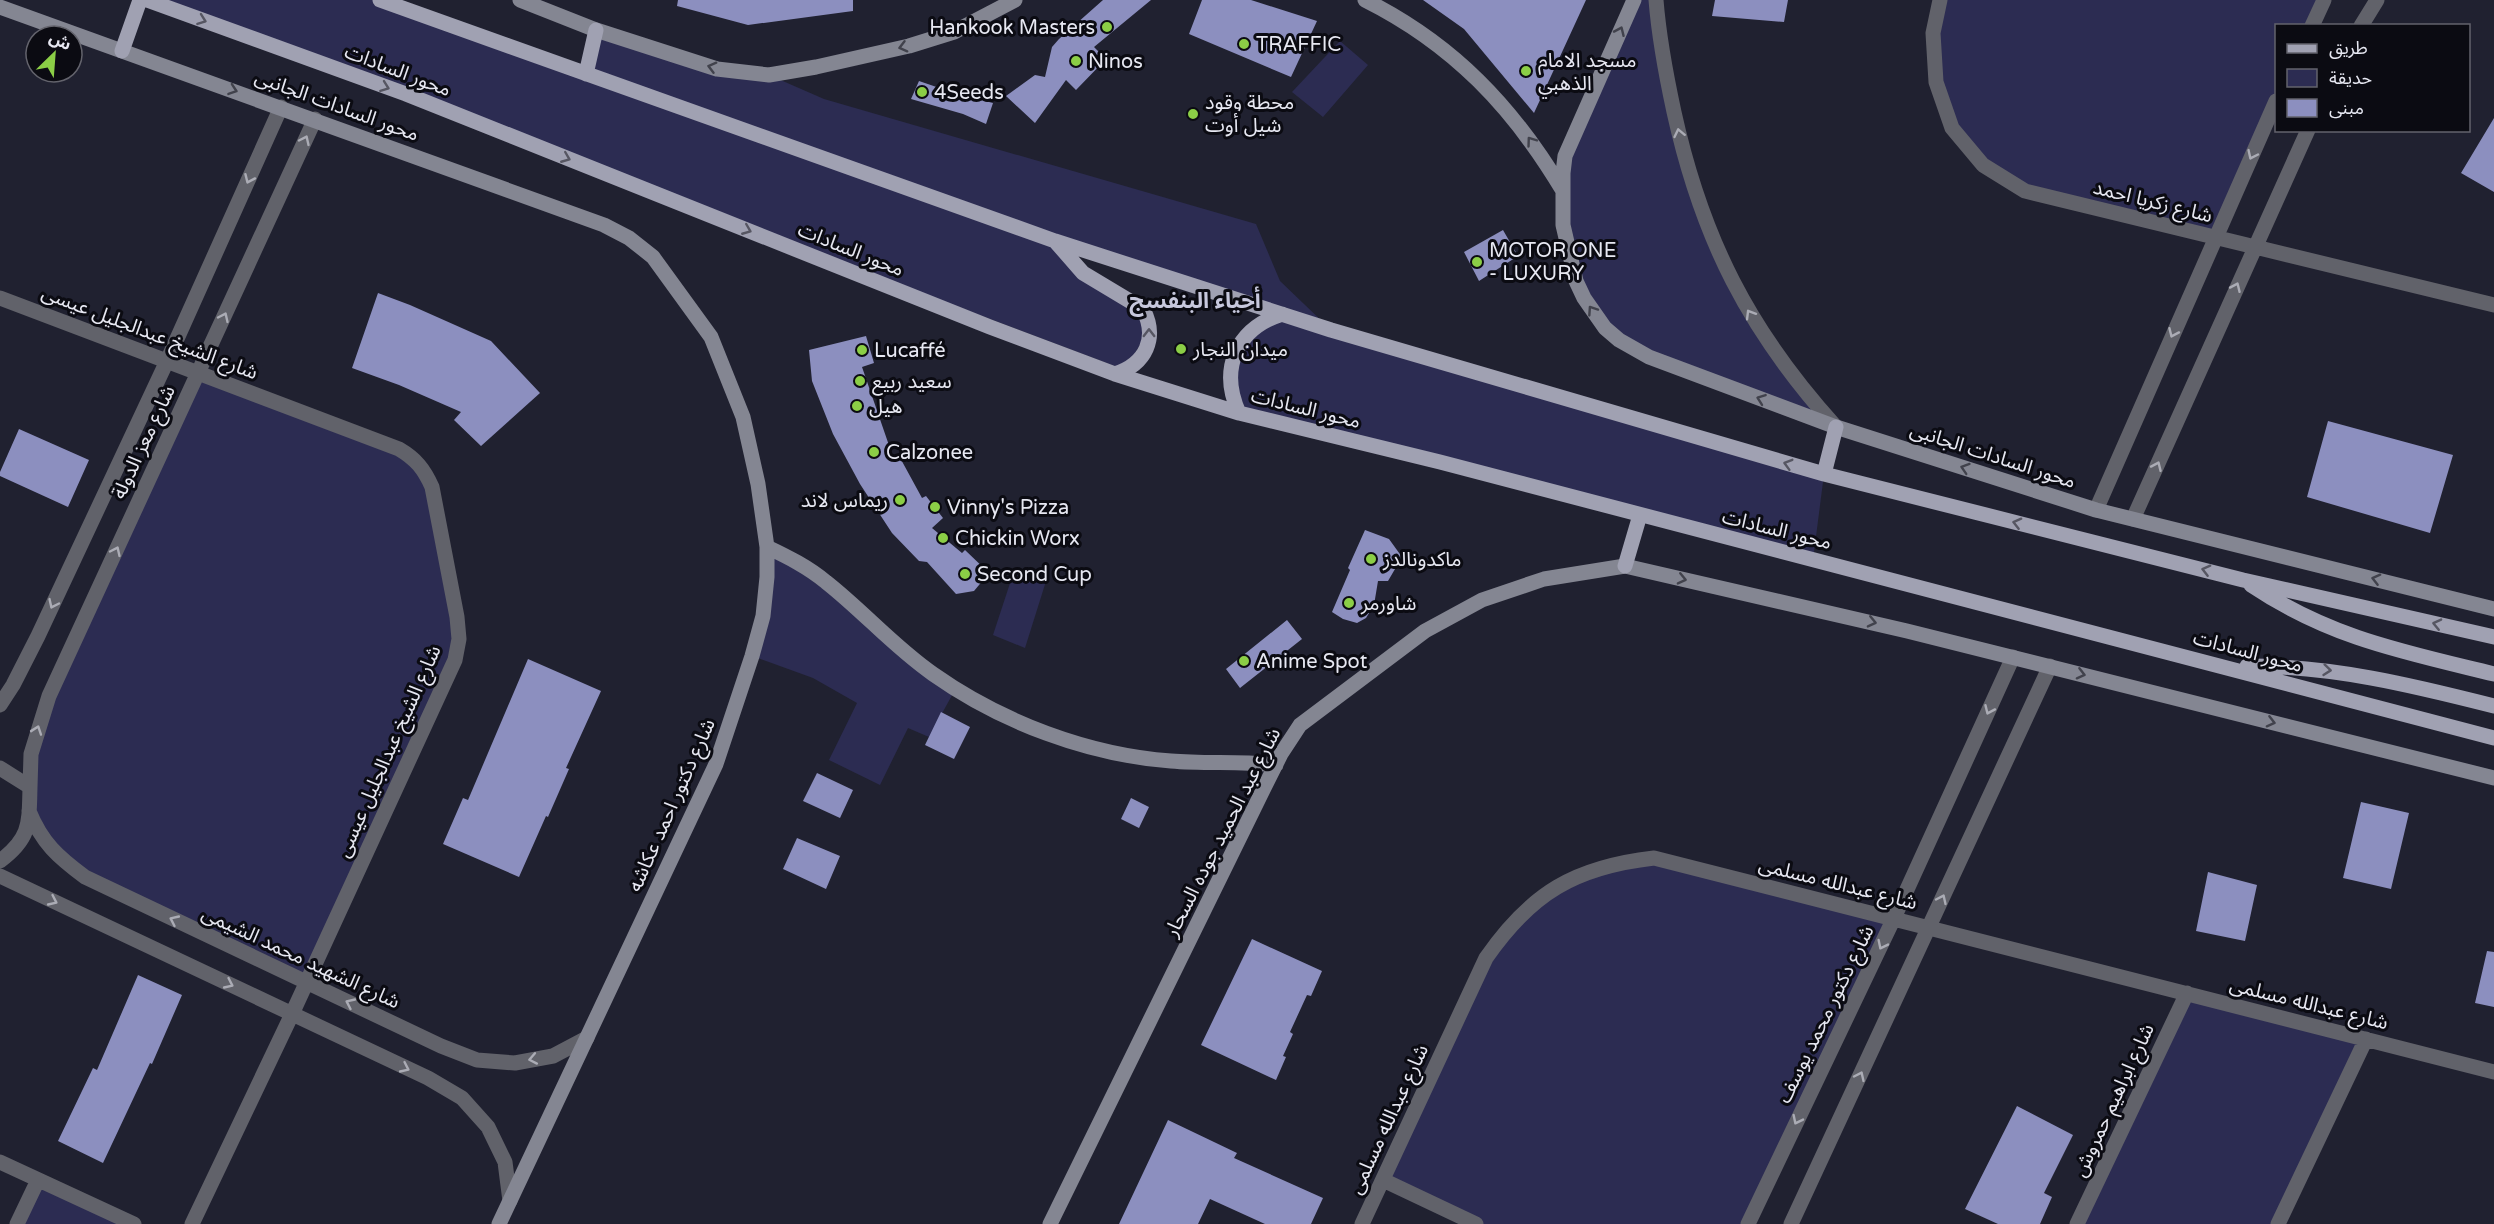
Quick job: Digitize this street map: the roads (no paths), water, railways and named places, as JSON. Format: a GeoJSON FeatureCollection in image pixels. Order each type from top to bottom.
{"type":"FeatureCollection","features":[{"type":"Feature","properties":{"kind":"main road"},"geometry":{"type":"LineString","coordinates":[[122,51],[140,0]]}},
{"type":"Feature","properties":{"kind":"main road","name":"محور السادات"},"geometry":{"type":"LineString","coordinates":[[147,0],[406,94],[990,327],[1115,374],[1239,413],[1440,462],[2494,738]]}},
{"type":"Feature","properties":{"kind":"main road"},"geometry":{"type":"LineString","coordinates":[[380,0],[1055,241],[1282,314],[1824,474],[2243,580],[2494,637]]}},
{"type":"Feature","properties":{"kind":"main road"},"geometry":{"type":"LineString","coordinates":[[586,74],[596,30]]}},
{"type":"Feature","properties":{"kind":"main road"},"geometry":{"type":"LineString","coordinates":[[1055,241],[1083,273],[1143,309],[1148,318],[1150,339],[1142,358],[1115,374]]}},
{"type":"Feature","properties":{"kind":"main road"},"geometry":{"type":"LineString","coordinates":[[1239,413],[1230,387],[1230,373],[1238,346],[1257,326],[1282,314]]}},
{"type":"Feature","properties":{"kind":"main road"},"geometry":{"type":"LineString","coordinates":[[1824,474],[1836,427]]}},
{"type":"Feature","properties":{"kind":"main road"},"geometry":{"type":"LineString","coordinates":[[1625,566],[1640,515]]}},
{"type":"Feature","properties":{"kind":"main road"},"geometry":{"type":"LineString","coordinates":[[2243,580],[2299,614],[2329,628],[2388,648],[2494,674]]}},
{"type":"Feature","properties":{"kind":"main road"},"geometry":{"type":"LineString","coordinates":[[2226,666],[2305,668],[2344,672],[2383,678],[2494,706]]}},
{"type":"Feature","properties":{"kind":"street"},"geometry":{"type":"LineString","coordinates":[[520,0],[596,30],[717,69],[769,75],[909,46],[954,32],[1015,0]]}},
{"type":"Feature","properties":{"kind":"street"},"geometry":{"type":"LineString","coordinates":[[1365,0],[1424,34],[1488,88],[1528,137],[1563,190]]}},
{"type":"Feature","properties":{"kind":"street"},"geometry":{"type":"LineString","coordinates":[[1563,190],[1565,156],[1634,0]]}},
{"type":"Feature","properties":{"kind":"street"},"geometry":{"type":"LineString","coordinates":[[1656,0],[1663,61],[1682,148],[1695,194],[1717,250],[1768,344],[1836,427]]}},
{"type":"Feature","properties":{"kind":"street","name":"شارع زكريا احمد"},"geometry":{"type":"LineString","coordinates":[[1940,0],[1934,33],[1936,82],[1952,128],[1983,165],[2025,191],[2494,305]]}},
{"type":"Feature","properties":{"kind":"street"},"geometry":{"type":"LineString","coordinates":[[2314,24],[2324,0]]}},
{"type":"Feature","properties":{"kind":"street"},"geometry":{"type":"LineString","coordinates":[[2362,24],[2377,0]]}},
{"type":"Feature","properties":{"kind":"street","name":"محور السادات الجانبى"},"geometry":{"type":"LineString","coordinates":[[0,7],[604,225],[629,238],[653,257]]}},
{"type":"Feature","properties":{"kind":"street"},"geometry":{"type":"LineString","coordinates":[[2096,510],[2275,105]]}},
{"type":"Feature","properties":{"kind":"street","name":"شارع معز الدولة"},"geometry":{"type":"LineString","coordinates":[[0,705],[38,636],[167,361],[281,107]]}},
{"type":"Feature","properties":{"kind":"street","name":"شارع معز الدولة"},"geometry":{"type":"LineString","coordinates":[[0,861],[16,849],[27,831],[31,754],[49,696],[315,119]]}},
{"type":"Feature","properties":{"kind":"street"},"geometry":{"type":"LineString","coordinates":[[2133,519],[2307,132]]}},
{"type":"Feature","properties":{"kind":"street","name":"محور السادات الجانبى"},"geometry":{"type":"LineString","coordinates":[[1563,190],[1563,225],[1576,281],[1584,298],[1605,328],[1619,340],[1649,357],[1836,427],[2096,510],[2494,609]]}},
{"type":"Feature","properties":{"kind":"street","name":"شارع دكتور احمد عكاشه"},"geometry":{"type":"LineString","coordinates":[[499,1224],[716,764],[763,616],[767,547],[758,484],[743,417],[711,337],[653,257]]}},
{"type":"Feature","properties":{"kind":"street","name":"شارع الشيخ عبدالجليل عيسى"},"geometry":{"type":"LineString","coordinates":[[0,298],[399,449],[414,458],[425,471],[432,487],[457,617],[459,639],[455,660],[307,983],[192,1224]]}},
{"type":"Feature","properties":{"kind":"street"},"geometry":{"type":"LineString","coordinates":[[767,547],[826,581],[883,635],[935,675],[991,708],[1021,722],[1080,743],[1140,757],[1170,761],[1245,762],[1276,765]]}},
{"type":"Feature","properties":{"kind":"street"},"geometry":{"type":"LineString","coordinates":[[1625,566],[2050,666],[2494,778]]}},
{"type":"Feature","properties":{"kind":"street","name":"شارع عبد الحميد جوده السحار"},"geometry":{"type":"LineString","coordinates":[[1050,1224],[1276,765],[1300,726],[1425,631],[1482,600],[1544,579],[1625,566]]}},
{"type":"Feature","properties":{"kind":"street","name":"شارع دكتور محمد يوسف"},"geometry":{"type":"LineString","coordinates":[[1748,1224],[1894,918],[2013,657]]}},
{"type":"Feature","properties":{"kind":"street"},"geometry":{"type":"LineString","coordinates":[[1791,1224],[2050,666]]}},
{"type":"Feature","properties":{"kind":"street"},"geometry":{"type":"LineString","coordinates":[[0,768],[30,787]]}},
{"type":"Feature","properties":{"kind":"street","name":"شارع الشهيد محمد الشيمى"},"geometry":{"type":"LineString","coordinates":[[29,811],[37,831],[58,858],[85,877],[441,1046],[477,1060],[515,1063],[553,1056],[587,1038]]}},
{"type":"Feature","properties":{"kind":"street","name":"شارع عبدالله مسلمى"},"geometry":{"type":"LineString","coordinates":[[1362,1224],[1486,958],[1505,930],[1529,906],[1557,886],[1587,872],[1620,862],[1654,858],[2494,1072]]}},
{"type":"Feature","properties":{"kind":"street"},"geometry":{"type":"LineString","coordinates":[[0,876],[428,1078],[462,1098],[488,1127],[501,1153],[505,1162],[510,1201]]}},
{"type":"Feature","properties":{"kind":"street","name":"شارع ابراهيم حمروش"},"geometry":{"type":"LineString","coordinates":[[2077,1224],[2187,993]]}},
{"type":"Feature","properties":{"kind":"street"},"geometry":{"type":"LineString","coordinates":[[2278,1224],[2366,1039]]}},
{"type":"Feature","properties":{"kind":"street"},"geometry":{"type":"LineString","coordinates":[[0,1162],[134,1224]]}},
{"type":"Feature","properties":{"kind":"street"},"geometry":{"type":"LineString","coordinates":[[17,1224],[38,1180]]}},
{"type":"Feature","properties":{"kind":"street"},"geometry":{"type":"LineString","coordinates":[[1383,1180],[1476,1224]]}},
{"type":"Feature","properties":{"kind":"place","name":"Hankook Masters"},"geometry":{"type":"Point","coordinates":[1107,27]}},
{"type":"Feature","properties":{"kind":"place","name":"TRAFFIC"},"geometry":{"type":"Point","coordinates":[1244,44]}},
{"type":"Feature","properties":{"kind":"place","name":"Ninos"},"geometry":{"type":"Point","coordinates":[1076,61]}},
{"type":"Feature","properties":{"kind":"place","name":"مسجد الامام الذهبي"},"geometry":{"type":"Point","coordinates":[1526,71]}},
{"type":"Feature","properties":{"kind":"place","name":"4Seeds"},"geometry":{"type":"Point","coordinates":[922,92]}},
{"type":"Feature","properties":{"kind":"place","name":"محطة وقود شيل أوت"},"geometry":{"type":"Point","coordinates":[1193,114]}},
{"type":"Feature","properties":{"kind":"place","name":"MOTOR ONE - LUXURY"},"geometry":{"type":"Point","coordinates":[1477,262]}},
{"type":"Feature","properties":{"kind":"place","name":"ميدان النجار"},"geometry":{"type":"Point","coordinates":[1181,349]}},
{"type":"Feature","properties":{"kind":"place","name":"Lucaffé"},"geometry":{"type":"Point","coordinates":[862,350]}},
{"type":"Feature","properties":{"kind":"place","name":"سعيد ربيع"},"geometry":{"type":"Point","coordinates":[860,381]}},
{"type":"Feature","properties":{"kind":"place","name":"هيل"},"geometry":{"type":"Point","coordinates":[857,406]}},
{"type":"Feature","properties":{"kind":"place","name":"Calzonee"},"geometry":{"type":"Point","coordinates":[874,452]}},
{"type":"Feature","properties":{"kind":"place","name":"ريماس لاند"},"geometry":{"type":"Point","coordinates":[900,500]}},
{"type":"Feature","properties":{"kind":"place","name":"Vinny's Pizza"},"geometry":{"type":"Point","coordinates":[935,507]}},
{"type":"Feature","properties":{"kind":"place","name":"Chickin Worx"},"geometry":{"type":"Point","coordinates":[943,538]}},
{"type":"Feature","properties":{"kind":"place","name":"ماكدونالدز"},"geometry":{"type":"Point","coordinates":[1371,559]}},
{"type":"Feature","properties":{"kind":"place","name":"Second Cup"},"geometry":{"type":"Point","coordinates":[965,574]}},
{"type":"Feature","properties":{"kind":"place","name":"شاورمر"},"geometry":{"type":"Point","coordinates":[1349,603]}},
{"type":"Feature","properties":{"kind":"place","name":"Anime Spot"},"geometry":{"type":"Point","coordinates":[1244,661]}},
{"type":"Feature","properties":{"kind":"district","name":"أحياء البنفسج"},"geometry":{"type":"Point","coordinates":[1195,300]}}]}
